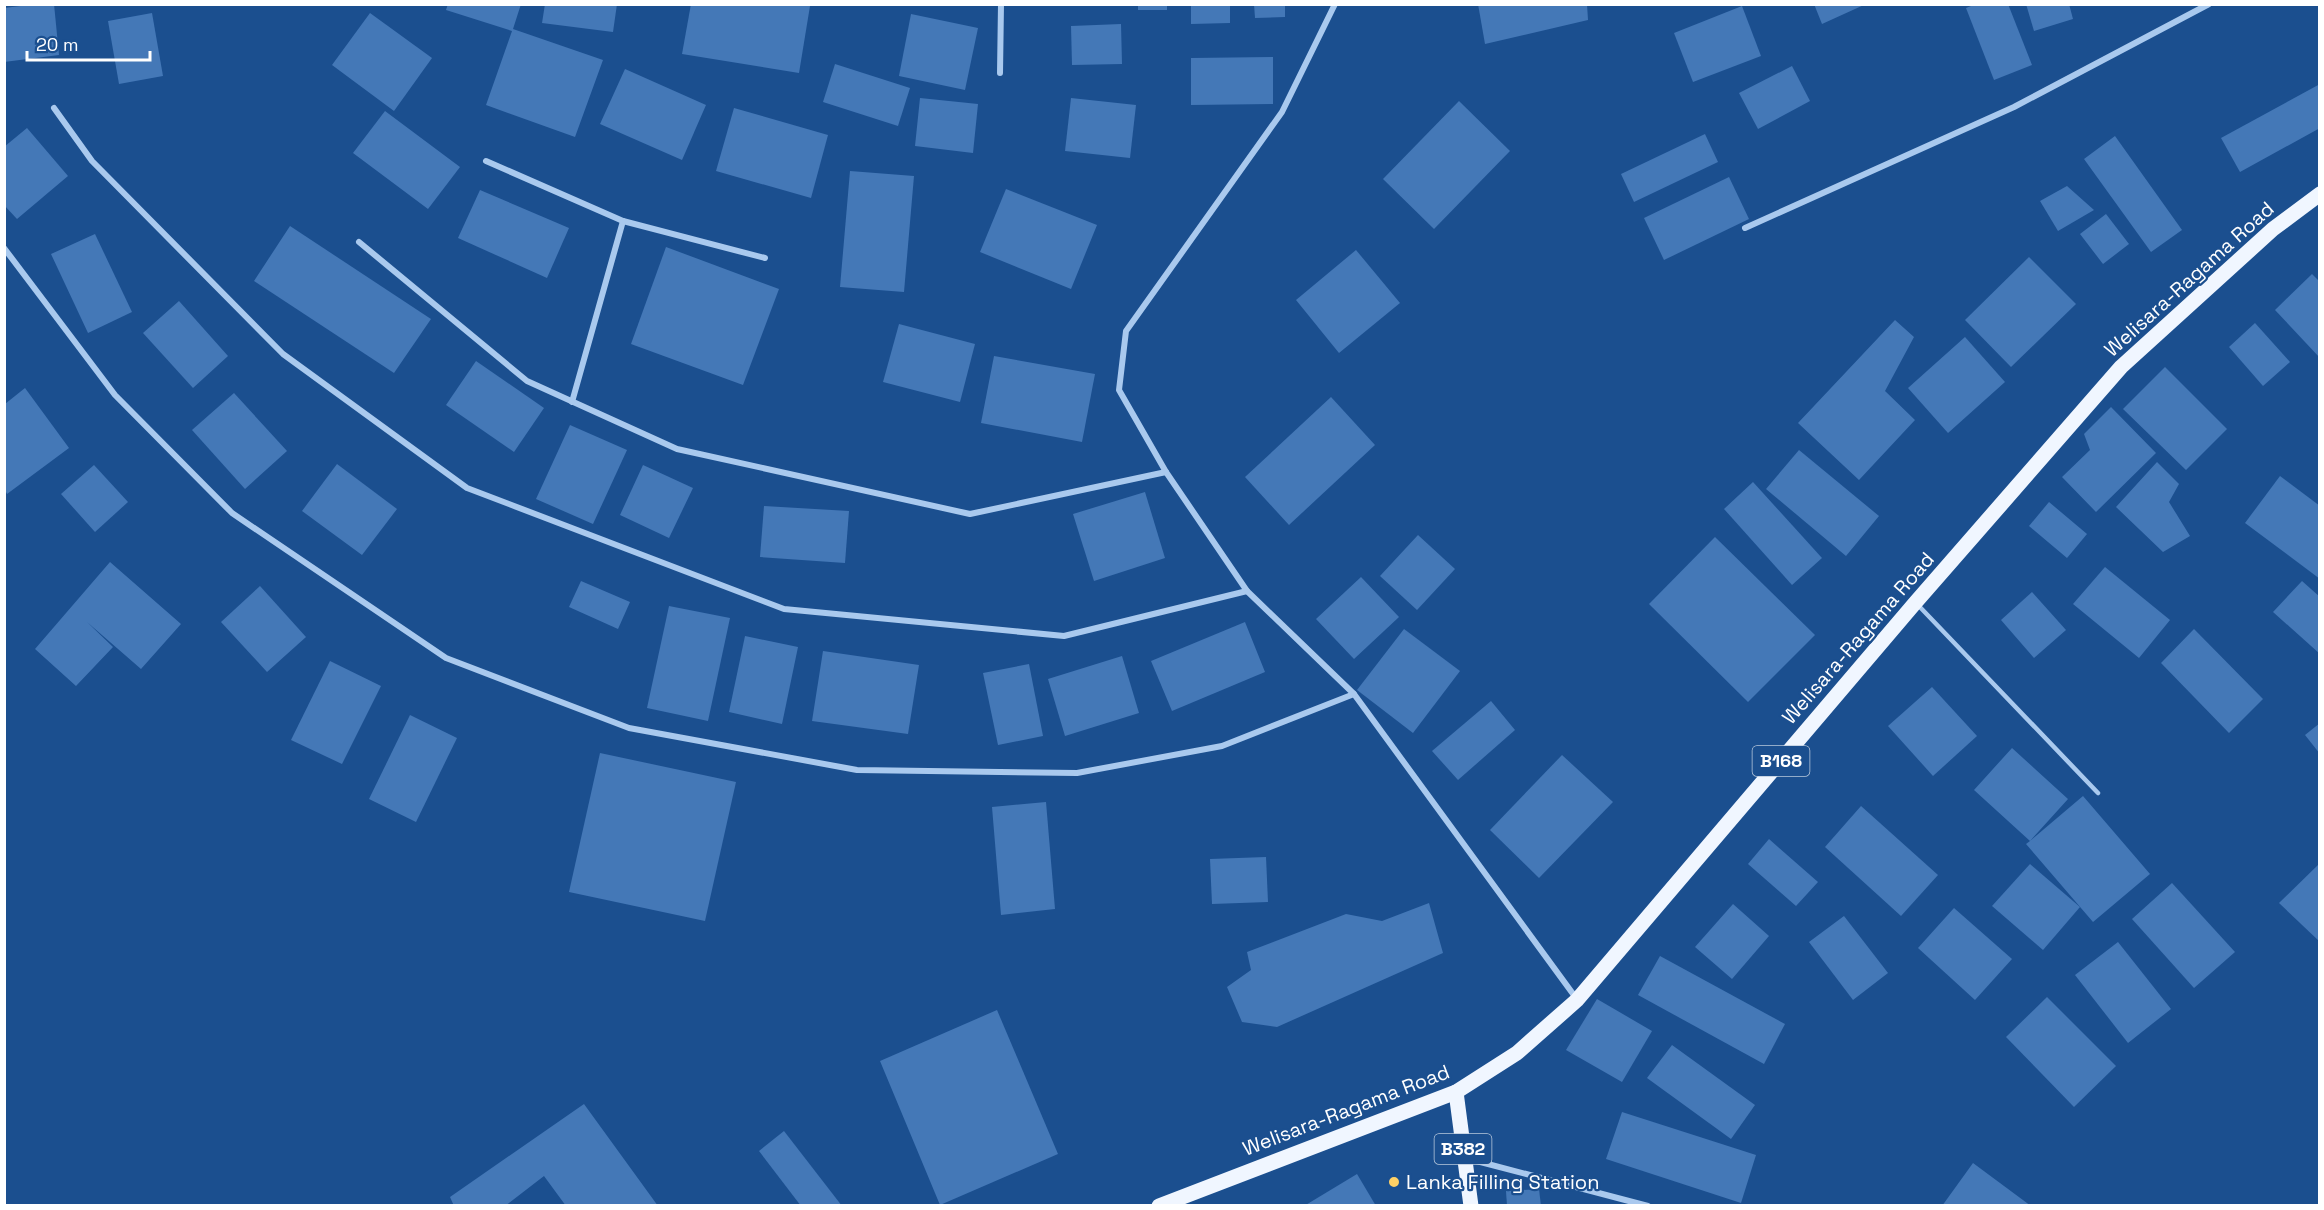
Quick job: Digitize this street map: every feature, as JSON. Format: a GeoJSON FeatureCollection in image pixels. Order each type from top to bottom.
{"type":"FeatureCollection","features":[{"type":"Feature","properties":{"kind":"main road","name":"Welisara-Ragama Road"},"geometry":{"type":"LineString","coordinates":[[1159,1206],[1456,1092],[1517,1053],[1577,1000],[1915,603],[2121,368],[2272,229],[2319,194]]}},
{"type":"Feature","properties":{"kind":"main road","name":"B382"},"geometry":{"type":"LineString","coordinates":[[1456,1092],[1471,1206]]}},
{"type":"Feature","properties":{"kind":"street"},"geometry":{"type":"LineString","coordinates":[[1000,73],[1001,4]]}},
{"type":"Feature","properties":{"kind":"street"},"geometry":{"type":"LineString","coordinates":[[1335,4],[1282,112],[1126,331],[1119,390],[1166,472],[1247,591],[1353,694],[1577,1000]]}},
{"type":"Feature","properties":{"kind":"street"},"geometry":{"type":"LineString","coordinates":[[1745,228],[2014,107],[2209,4]]}},
{"type":"Feature","properties":{"kind":"street"},"geometry":{"type":"LineString","coordinates":[[54,108],[92,161],[283,354],[466,488],[784,609],[1064,636],[1247,591]]}},
{"type":"Feature","properties":{"kind":"street"},"geometry":{"type":"LineString","coordinates":[[486,161],[622,221],[765,258]]}},
{"type":"Feature","properties":{"kind":"street"},"geometry":{"type":"LineString","coordinates":[[572,402],[622,221]]}},
{"type":"Feature","properties":{"kind":"street"},"geometry":{"type":"LineString","coordinates":[[359,242],[527,381],[677,450],[970,514],[1166,472]]}},
{"type":"Feature","properties":{"kind":"street"},"geometry":{"type":"LineString","coordinates":[[4,248],[115,395],[232,513],[446,658],[629,728],[857,770],[1077,773],[1222,746],[1353,694]]}},
{"type":"Feature","properties":{"kind":"street"},"geometry":{"type":"LineString","coordinates":[[1464,1158],[1648,1206]]}},
{"type":"Feature","properties":{"kind":"lane"},"geometry":{"type":"LineString","coordinates":[[1915,603],[2098,793]]}},
{"type":"Feature","properties":{"kind":"building"},"geometry":{"type":"Polygon","coordinates":[[[54,4],[59,55],[4,62],[4,8],[54,4]]]}},
{"type":"Feature","properties":{"kind":"building"},"geometry":{"type":"Polygon","coordinates":[[[448,4],[521,4],[513,29],[603,60],[575,137],[486,105],[512,31],[446,10],[448,4]]]}},
{"type":"Feature","properties":{"kind":"building"},"geometry":{"type":"Polygon","coordinates":[[[545,4],[617,4],[613,32],[542,23],[545,4]]]}},
{"type":"Feature","properties":{"kind":"building"},"geometry":{"type":"Polygon","coordinates":[[[691,4],[810,6],[799,73],[682,54],[691,4]]]}},
{"type":"Feature","properties":{"kind":"building"},"geometry":{"type":"Polygon","coordinates":[[[1138,4],[1167,4],[1167,10],[1138,10],[1138,4]]]}},
{"type":"Feature","properties":{"kind":"building"},"geometry":{"type":"Polygon","coordinates":[[[1191,4],[1230,4],[1230,23],[1191,24],[1191,4]]]}},
{"type":"Feature","properties":{"kind":"building"},"geometry":{"type":"Polygon","coordinates":[[[1254,4],[1285,4],[1285,17],[1255,18],[1254,4]]]}},
{"type":"Feature","properties":{"kind":"building"},"geometry":{"type":"Polygon","coordinates":[[[1478,4],[1587,4],[1588,20],[1485,44],[1478,4]]]}},
{"type":"Feature","properties":{"kind":"building"},"geometry":{"type":"Polygon","coordinates":[[[1814,4],[1866,4],[1822,24],[1814,4]]]}},
{"type":"Feature","properties":{"kind":"building"},"geometry":{"type":"Polygon","coordinates":[[[1976,4],[2008,4],[2032,65],[1994,80],[1966,8],[1976,4]]]}},
{"type":"Feature","properties":{"kind":"building"},"geometry":{"type":"Polygon","coordinates":[[[2026,4],[2069,4],[2073,19],[2034,31],[2026,4]]]}},
{"type":"Feature","properties":{"kind":"building"},"geometry":{"type":"Polygon","coordinates":[[[1742,6],[1761,56],[1693,82],[1674,33],[1742,6]]]}},
{"type":"Feature","properties":{"kind":"building"},"geometry":{"type":"Polygon","coordinates":[[[152,13],[163,76],[119,84],[108,21],[152,13]]]}},
{"type":"Feature","properties":{"kind":"building"},"geometry":{"type":"Polygon","coordinates":[[[370,13],[432,58],[394,111],[332,65],[370,13]]]}},
{"type":"Feature","properties":{"kind":"building"},"geometry":{"type":"Polygon","coordinates":[[[911,14],[978,28],[965,90],[899,76],[911,14]]]}},
{"type":"Feature","properties":{"kind":"building"},"geometry":{"type":"Polygon","coordinates":[[[1121,24],[1122,64],[1072,65],[1071,26],[1121,24]]]}},
{"type":"Feature","properties":{"kind":"building"},"geometry":{"type":"Polygon","coordinates":[[[1273,57],[1273,104],[1191,105],[1191,58],[1273,57]]]}},
{"type":"Feature","properties":{"kind":"building"},"geometry":{"type":"Polygon","coordinates":[[[835,64],[910,88],[898,126],[823,102],[835,64]]]}},
{"type":"Feature","properties":{"kind":"building"},"geometry":{"type":"Polygon","coordinates":[[[1792,66],[1810,101],[1758,129],[1739,93],[1792,66]]]}},
{"type":"Feature","properties":{"kind":"building"},"geometry":{"type":"Polygon","coordinates":[[[625,69],[706,105],[682,160],[600,124],[625,69]]]}},
{"type":"Feature","properties":{"kind":"building"},"geometry":{"type":"Polygon","coordinates":[[[2320,84],[2320,128],[2240,172],[2221,138],[2320,84]]]}},
{"type":"Feature","properties":{"kind":"building"},"geometry":{"type":"Polygon","coordinates":[[[920,98],[978,104],[973,153],[915,146],[920,98]]]}},
{"type":"Feature","properties":{"kind":"building"},"geometry":{"type":"Polygon","coordinates":[[[1071,98],[1136,105],[1130,158],[1065,151],[1071,98]]]}},
{"type":"Feature","properties":{"kind":"building"},"geometry":{"type":"Polygon","coordinates":[[[1459,101],[1510,151],[1434,229],[1383,179],[1459,101]]]}},
{"type":"Feature","properties":{"kind":"building"},"geometry":{"type":"Polygon","coordinates":[[[734,108],[828,135],[811,198],[716,171],[734,108]]]}},
{"type":"Feature","properties":{"kind":"building"},"geometry":{"type":"Polygon","coordinates":[[[385,111],[460,167],[428,209],[353,153],[385,111]]]}},
{"type":"Feature","properties":{"kind":"building"},"geometry":{"type":"Polygon","coordinates":[[[27,128],[68,176],[17,219],[4,205],[4,147],[27,128]]]}},
{"type":"Feature","properties":{"kind":"building"},"geometry":{"type":"Polygon","coordinates":[[[1705,134],[1718,162],[1634,202],[1621,174],[1705,134]]]}},
{"type":"Feature","properties":{"kind":"building"},"geometry":{"type":"Polygon","coordinates":[[[2115,136],[2182,230],[2151,252],[2084,159],[2115,136]]]}},
{"type":"Feature","properties":{"kind":"building"},"geometry":{"type":"Polygon","coordinates":[[[850,171],[914,176],[904,292],[840,287],[850,171]]]}},
{"type":"Feature","properties":{"kind":"building"},"geometry":{"type":"Polygon","coordinates":[[[1729,177],[1749,219],[1664,260],[1644,218],[1729,177]]]}},
{"type":"Feature","properties":{"kind":"building"},"geometry":{"type":"Polygon","coordinates":[[[2067,186],[2094,210],[2058,231],[2040,201],[2067,186]]]}},
{"type":"Feature","properties":{"kind":"building"},"geometry":{"type":"Polygon","coordinates":[[[1006,189],[1097,225],[1071,289],[980,252],[1006,189]]]}},
{"type":"Feature","properties":{"kind":"building"},"geometry":{"type":"Polygon","coordinates":[[[480,190],[569,228],[547,278],[458,238],[480,190]]]}},
{"type":"Feature","properties":{"kind":"building"},"geometry":{"type":"Polygon","coordinates":[[[2106,214],[2129,244],[2103,264],[2080,234],[2106,214]]]}},
{"type":"Feature","properties":{"kind":"building"},"geometry":{"type":"Polygon","coordinates":[[[290,226],[431,319],[394,373],[254,281],[290,226]]]}},
{"type":"Feature","properties":{"kind":"building"},"geometry":{"type":"Polygon","coordinates":[[[95,234],[132,312],[88,333],[51,254],[95,234]]]}},
{"type":"Feature","properties":{"kind":"building"},"geometry":{"type":"Polygon","coordinates":[[[666,247],[779,289],[743,385],[631,344],[666,247]]]}},
{"type":"Feature","properties":{"kind":"building"},"geometry":{"type":"Polygon","coordinates":[[[1356,250],[1400,303],[1339,353],[1296,300],[1356,250]]]}},
{"type":"Feature","properties":{"kind":"building"},"geometry":{"type":"Polygon","coordinates":[[[2029,257],[2076,304],[2011,367],[1965,320],[2029,257]]]}},
{"type":"Feature","properties":{"kind":"building"},"geometry":{"type":"Polygon","coordinates":[[[2312,274],[2320,282],[2320,358],[2275,310],[2312,274]]]}},
{"type":"Feature","properties":{"kind":"building"},"geometry":{"type":"Polygon","coordinates":[[[179,301],[228,356],[193,388],[143,333],[179,301]]]}},
{"type":"Feature","properties":{"kind":"building"},"geometry":{"type":"Polygon","coordinates":[[[1895,320],[1914,337],[1885,391],[1915,420],[1859,480],[1798,423],[1895,320]]]}},
{"type":"Feature","properties":{"kind":"building"},"geometry":{"type":"Polygon","coordinates":[[[2255,323],[2290,362],[2263,386],[2229,347],[2255,323]]]}},
{"type":"Feature","properties":{"kind":"building"},"geometry":{"type":"Polygon","coordinates":[[[899,324],[975,344],[960,402],[883,382],[899,324]]]}},
{"type":"Feature","properties":{"kind":"building"},"geometry":{"type":"Polygon","coordinates":[[[1965,337],[2005,382],[1948,433],[1908,388],[1965,337]]]}},
{"type":"Feature","properties":{"kind":"building"},"geometry":{"type":"Polygon","coordinates":[[[994,356],[1095,374],[1082,442],[981,423],[994,356]]]}},
{"type":"Feature","properties":{"kind":"building"},"geometry":{"type":"Polygon","coordinates":[[[476,361],[544,408],[514,452],[446,405],[476,361]]]}},
{"type":"Feature","properties":{"kind":"building"},"geometry":{"type":"Polygon","coordinates":[[[2165,367],[2227,429],[2186,470],[2123,409],[2165,367]]]}},
{"type":"Feature","properties":{"kind":"building"},"geometry":{"type":"Polygon","coordinates":[[[25,388],[69,448],[7,494],[5,490],[5,404],[25,388]]]}},
{"type":"Feature","properties":{"kind":"building"},"geometry":{"type":"Polygon","coordinates":[[[234,393],[287,451],[245,489],[192,430],[234,393]]]}},
{"type":"Feature","properties":{"kind":"building"},"geometry":{"type":"Polygon","coordinates":[[[1331,397],[1375,445],[1289,525],[1245,477],[1331,397]]]}},
{"type":"Feature","properties":{"kind":"building"},"geometry":{"type":"Polygon","coordinates":[[[2111,407],[2156,453],[2096,512],[2062,477],[2090,450],[2084,434],[2111,407]]]}},
{"type":"Feature","properties":{"kind":"building"},"geometry":{"type":"Polygon","coordinates":[[[570,425],[627,450],[593,524],[536,499],[570,425]]]}},
{"type":"Feature","properties":{"kind":"building"},"geometry":{"type":"Polygon","coordinates":[[[1799,450],[1879,516],[1846,556],[1766,489],[1799,450]]]}},
{"type":"Feature","properties":{"kind":"building"},"geometry":{"type":"Polygon","coordinates":[[[2157,462],[2179,484],[2169,502],[2190,536],[2163,552],[2116,507],[2157,462]]]}},
{"type":"Feature","properties":{"kind":"building"},"geometry":{"type":"Polygon","coordinates":[[[337,464],[397,509],[362,555],[302,511],[337,464]]]}},
{"type":"Feature","properties":{"kind":"building"},"geometry":{"type":"Polygon","coordinates":[[[94,465],[128,502],[95,532],[61,494],[94,465]]]}},
{"type":"Feature","properties":{"kind":"building"},"geometry":{"type":"Polygon","coordinates":[[[643,465],[693,488],[669,538],[620,515],[643,465]]]}},
{"type":"Feature","properties":{"kind":"building"},"geometry":{"type":"Polygon","coordinates":[[[2280,476],[2320,506],[2320,579],[2245,523],[2280,476]]]}},
{"type":"Feature","properties":{"kind":"building"},"geometry":{"type":"Polygon","coordinates":[[[1753,482],[1822,558],[1792,585],[1724,509],[1753,482]]]}},
{"type":"Feature","properties":{"kind":"building"},"geometry":{"type":"Polygon","coordinates":[[[1145,492],[1165,558],[1094,581],[1073,514],[1145,492]]]}},
{"type":"Feature","properties":{"kind":"building"},"geometry":{"type":"Polygon","coordinates":[[[2049,502],[2087,534],[2067,558],[2029,526],[2049,502]]]}},
{"type":"Feature","properties":{"kind":"building"},"geometry":{"type":"Polygon","coordinates":[[[764,506],[849,511],[845,563],[760,557],[764,506]]]}},
{"type":"Feature","properties":{"kind":"building"},"geometry":{"type":"Polygon","coordinates":[[[1418,535],[1455,569],[1417,610],[1380,576],[1418,535]]]}},
{"type":"Feature","properties":{"kind":"building"},"geometry":{"type":"Polygon","coordinates":[[[1715,537],[1815,635],[1748,702],[1649,604],[1715,537]]]}},
{"type":"Feature","properties":{"kind":"building"},"geometry":{"type":"Polygon","coordinates":[[[110,562],[181,624],[141,669],[87,622],[113,647],[76,686],[35,649],[110,562]]]}},
{"type":"Feature","properties":{"kind":"building"},"geometry":{"type":"Polygon","coordinates":[[[2105,567],[2170,620],[2139,658],[2073,604],[2105,567]]]}},
{"type":"Feature","properties":{"kind":"building"},"geometry":{"type":"Polygon","coordinates":[[[1361,577],[1399,617],[1354,659],[1316,619],[1361,577]]]}},
{"type":"Feature","properties":{"kind":"building"},"geometry":{"type":"Polygon","coordinates":[[[581,581],[630,602],[618,629],[569,607],[581,581]]]}},
{"type":"Feature","properties":{"kind":"building"},"geometry":{"type":"Polygon","coordinates":[[[2302,581],[2320,597],[2320,654],[2273,612],[2302,581]]]}},
{"type":"Feature","properties":{"kind":"building"},"geometry":{"type":"Polygon","coordinates":[[[260,586],[306,637],[267,672],[221,622],[260,586]]]}},
{"type":"Feature","properties":{"kind":"building"},"geometry":{"type":"Polygon","coordinates":[[[2032,592],[2066,630],[2034,658],[2001,620],[2032,592]]]}},
{"type":"Feature","properties":{"kind":"building"},"geometry":{"type":"Polygon","coordinates":[[[669,606],[730,618],[708,721],[647,708],[669,606]]]}},
{"type":"Feature","properties":{"kind":"building"},"geometry":{"type":"Polygon","coordinates":[[[1245,622],[1265,672],[1172,711],[1151,661],[1245,622]]]}},
{"type":"Feature","properties":{"kind":"building"},"geometry":{"type":"Polygon","coordinates":[[[1404,629],[1460,671],[1413,733],[1357,690],[1404,629]]]}},
{"type":"Feature","properties":{"kind":"building"},"geometry":{"type":"Polygon","coordinates":[[[2194,629],[2263,699],[2229,733],[2161,663],[2194,629]]]}},
{"type":"Feature","properties":{"kind":"building"},"geometry":{"type":"Polygon","coordinates":[[[745,636],[798,647],[782,724],[729,712],[745,636]]]}},
{"type":"Feature","properties":{"kind":"building"},"geometry":{"type":"Polygon","coordinates":[[[823,651],[919,665],[908,734],[812,721],[823,651]]]}},
{"type":"Feature","properties":{"kind":"building"},"geometry":{"type":"Polygon","coordinates":[[[1122,656],[1139,713],[1065,736],[1048,679],[1122,656]]]}},
{"type":"Feature","properties":{"kind":"building"},"geometry":{"type":"Polygon","coordinates":[[[330,661],[381,686],[342,764],[291,740],[330,661]]]}},
{"type":"Feature","properties":{"kind":"building"},"geometry":{"type":"Polygon","coordinates":[[[1029,664],[1043,736],[998,745],[983,673],[1029,664]]]}},
{"type":"Feature","properties":{"kind":"building"},"geometry":{"type":"Polygon","coordinates":[[[1932,687],[1977,736],[1933,776],[1888,726],[1932,687]]]}},
{"type":"Feature","properties":{"kind":"building"},"geometry":{"type":"Polygon","coordinates":[[[1491,701],[1515,730],[1458,780],[1432,751],[1491,701]]]}},
{"type":"Feature","properties":{"kind":"building"},"geometry":{"type":"Polygon","coordinates":[[[410,715],[457,738],[416,822],[369,799],[410,715]]]}},
{"type":"Feature","properties":{"kind":"building"},"geometry":{"type":"Polygon","coordinates":[[[2320,723],[2320,754],[2305,735],[2320,723]]]}},
{"type":"Feature","properties":{"kind":"building"},"geometry":{"type":"Polygon","coordinates":[[[2012,748],[2068,799],[2030,841],[1974,790],[2012,748]]]}},
{"type":"Feature","properties":{"kind":"building"},"geometry":{"type":"Polygon","coordinates":[[[600,753],[736,782],[705,921],[569,892],[600,753]]]}},
{"type":"Feature","properties":{"kind":"building"},"geometry":{"type":"Polygon","coordinates":[[[1562,755],[1613,802],[1539,878],[1490,830],[1562,755]]]}},
{"type":"Feature","properties":{"kind":"building"},"geometry":{"type":"Polygon","coordinates":[[[2083,796],[2150,874],[2093,922],[2026,844],[2083,796]]]}},
{"type":"Feature","properties":{"kind":"building"},"geometry":{"type":"Polygon","coordinates":[[[1046,802],[1055,909],[1001,915],[992,807],[1046,802]]]}},
{"type":"Feature","properties":{"kind":"building"},"geometry":{"type":"Polygon","coordinates":[[[1861,806],[1938,875],[1901,916],[1825,847],[1861,806]]]}},
{"type":"Feature","properties":{"kind":"building"},"geometry":{"type":"Polygon","coordinates":[[[1769,839],[1818,882],[1796,906],[1748,864],[1769,839]]]}},
{"type":"Feature","properties":{"kind":"building"},"geometry":{"type":"Polygon","coordinates":[[[1266,857],[1268,902],[1212,904],[1210,859],[1266,857]]]}},
{"type":"Feature","properties":{"kind":"building"},"geometry":{"type":"Polygon","coordinates":[[[2320,863],[2320,942],[2279,903],[2320,863]]]}},
{"type":"Feature","properties":{"kind":"building"},"geometry":{"type":"Polygon","coordinates":[[[2030,864],[2080,907],[2043,950],[1992,906],[2030,864]]]}},
{"type":"Feature","properties":{"kind":"building"},"geometry":{"type":"Polygon","coordinates":[[[2172,883],[2235,952],[2194,988],[2132,919],[2172,883]]]}},
{"type":"Feature","properties":{"kind":"building"},"geometry":{"type":"Polygon","coordinates":[[[1429,903],[1443,953],[1277,1027],[1242,1022],[1227,987],[1251,970],[1247,952],[1346,914],[1382,921],[1429,903]]]}},
{"type":"Feature","properties":{"kind":"building"},"geometry":{"type":"Polygon","coordinates":[[[1733,904],[1769,936],[1732,979],[1695,947],[1733,904]]]}},
{"type":"Feature","properties":{"kind":"building"},"geometry":{"type":"Polygon","coordinates":[[[1954,908],[2012,959],[1975,1000],[1918,948],[1954,908]]]}},
{"type":"Feature","properties":{"kind":"building"},"geometry":{"type":"Polygon","coordinates":[[[1844,916],[1888,973],[1853,1000],[1809,942],[1844,916]]]}},
{"type":"Feature","properties":{"kind":"building"},"geometry":{"type":"Polygon","coordinates":[[[2118,942],[2171,1009],[2128,1043],[2075,975],[2118,942]]]}},
{"type":"Feature","properties":{"kind":"building"},"geometry":{"type":"Polygon","coordinates":[[[1660,956],[1785,1024],[1764,1064],[1638,995],[1660,956]]]}},
{"type":"Feature","properties":{"kind":"building"},"geometry":{"type":"Polygon","coordinates":[[[2047,997],[2116,1066],[2074,1107],[2006,1037],[2047,997]]]}},
{"type":"Feature","properties":{"kind":"building"},"geometry":{"type":"Polygon","coordinates":[[[1597,999],[1652,1031],[1622,1082],[1566,1050],[1597,999]]]}},
{"type":"Feature","properties":{"kind":"building"},"geometry":{"type":"Polygon","coordinates":[[[997,1010],[1058,1154],[940,1205],[880,1061],[997,1010]]]}},
{"type":"Feature","properties":{"kind":"building"},"geometry":{"type":"Polygon","coordinates":[[[1672,1045],[1755,1105],[1731,1139],[1647,1078],[1672,1045]]]}},
{"type":"Feature","properties":{"kind":"building"},"geometry":{"type":"Polygon","coordinates":[[[584,1104],[658,1206],[566,1206],[544,1176],[505,1206],[454,1206],[450,1197],[584,1104]]]}},
{"type":"Feature","properties":{"kind":"building"},"geometry":{"type":"Polygon","coordinates":[[[1622,1112],[1756,1155],[1741,1203],[1606,1159],[1622,1112]]]}},
{"type":"Feature","properties":{"kind":"building"},"geometry":{"type":"Polygon","coordinates":[[[784,1131],[842,1206],[801,1206],[759,1151],[784,1131]]]}},
{"type":"Feature","properties":{"kind":"building"},"geometry":{"type":"Polygon","coordinates":[[[1973,1163],[2031,1206],[1942,1206],[1973,1163]]]}},
{"type":"Feature","properties":{"kind":"building"},"geometry":{"type":"Polygon","coordinates":[[[1357,1174],[1376,1206],[1304,1206],[1357,1174]]]}},
{"type":"Feature","properties":{"kind":"building"},"geometry":{"type":"Polygon","coordinates":[[[1539,1189],[1541,1206],[1507,1206],[1506,1191],[1539,1189]]]}},
{"type":"Feature","properties":{"kind":"place","name":"Lanka Filling Station"},"geometry":{"type":"Point","coordinates":[1394,1182]}}]}
